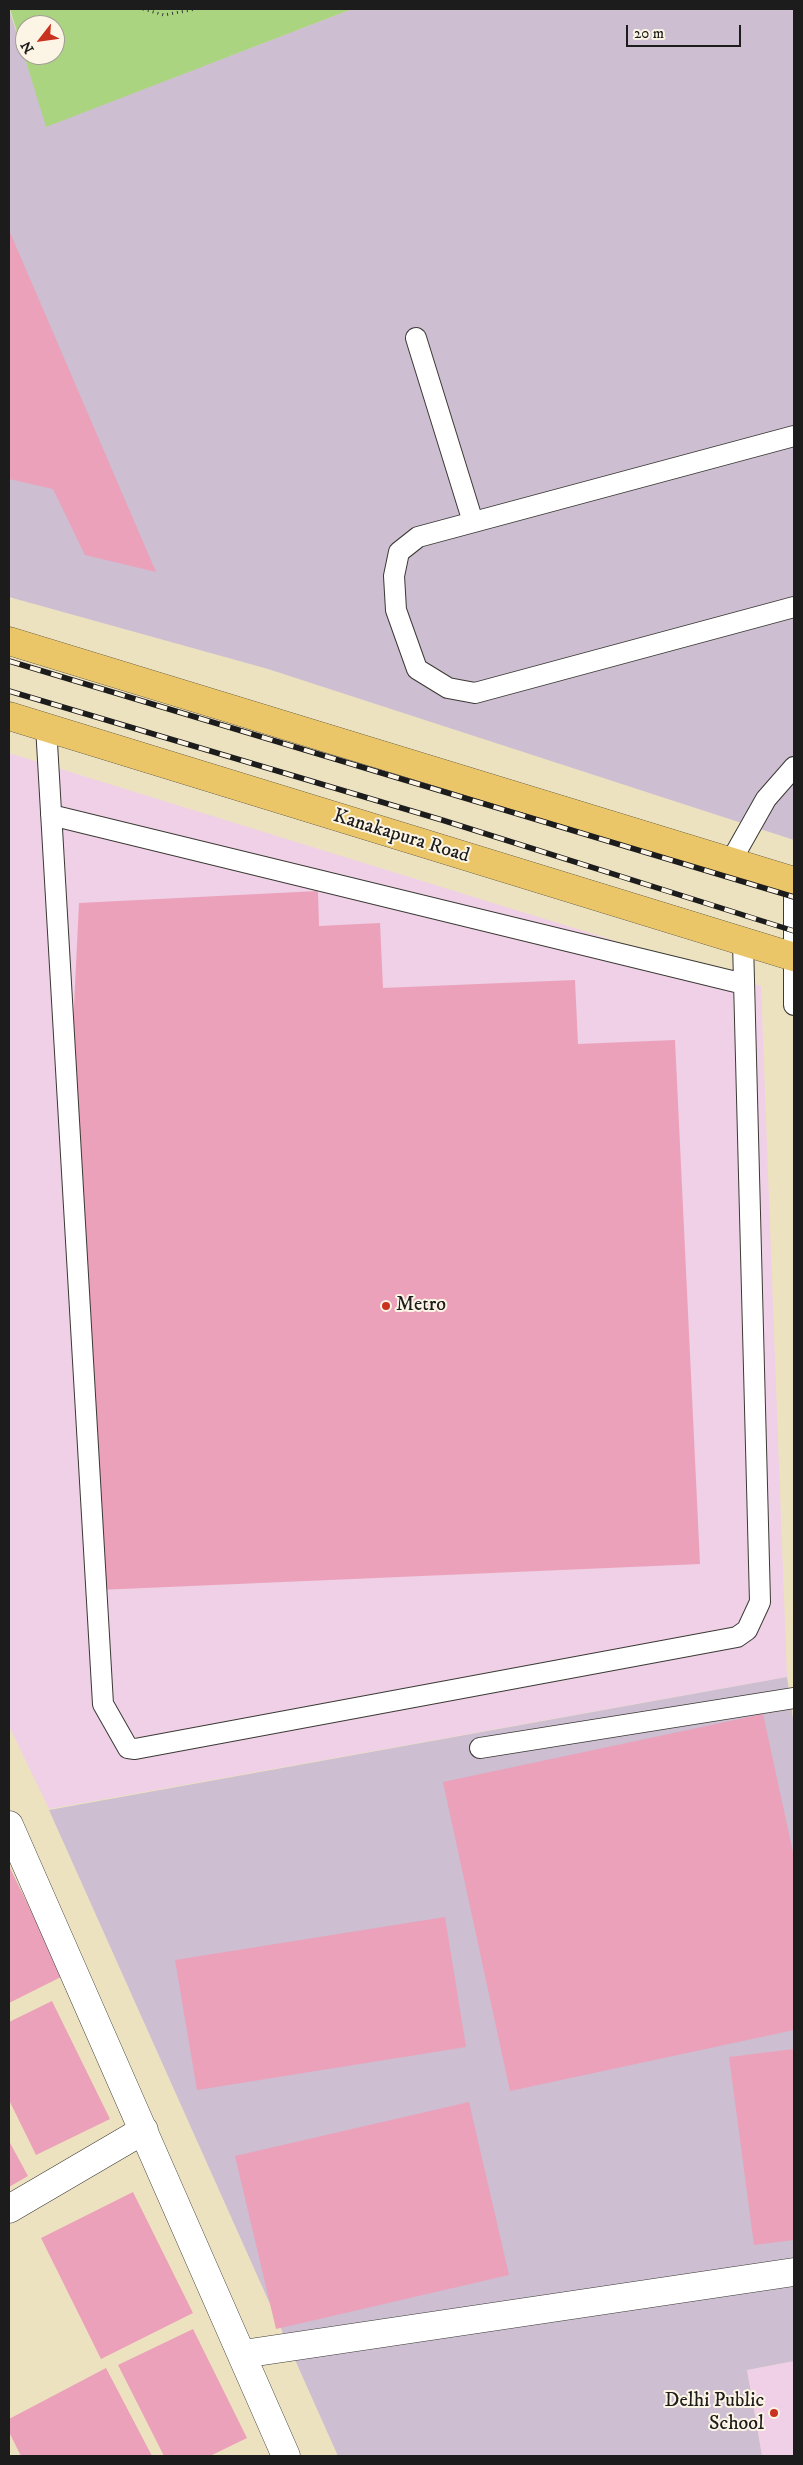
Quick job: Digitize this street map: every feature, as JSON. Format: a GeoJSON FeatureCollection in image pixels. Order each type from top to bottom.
{"type":"FeatureCollection","features":[{"type":"Feature","properties":{"kind":"highway"},"geometry":{"type":"LineString","coordinates":[[9,641],[794,881]]}},
{"type":"Feature","properties":{"kind":"highway","name":"Kanakapura Road"},"geometry":{"type":"LineString","coordinates":[[9,716],[794,957]]}},
{"type":"Feature","properties":{"kind":"street"},"geometry":{"type":"LineString","coordinates":[[9,1825],[243,2354],[286,2456]]}},
{"type":"Feature","properties":{"kind":"street"},"geometry":{"type":"LineString","coordinates":[[9,2209],[144,2130]]}},
{"type":"Feature","properties":{"kind":"street"},"geometry":{"type":"LineString","coordinates":[[243,2354],[794,2272]]}},
{"type":"Feature","properties":{"kind":"lane"},"geometry":{"type":"LineString","coordinates":[[416,338],[473,522]]}},
{"type":"Feature","properties":{"kind":"lane"},"geometry":{"type":"LineString","coordinates":[[794,436],[418,537],[399,552],[394,576],[396,610],[417,669],[448,688],[475,693],[794,607]]}},
{"type":"Feature","properties":{"kind":"lane"},"geometry":{"type":"LineString","coordinates":[[46,726],[103,1704],[128,1748],[135,1749],[737,1637],[747,1630],[760,1602],[743,942]]}},
{"type":"Feature","properties":{"kind":"lane"},"geometry":{"type":"LineString","coordinates":[[730,861],[766,799],[794,767]]}},
{"type":"Feature","properties":{"kind":"lane"},"geometry":{"type":"LineString","coordinates":[[51,815],[744,984]]}},
{"type":"Feature","properties":{"kind":"lane"},"geometry":{"type":"LineString","coordinates":[[794,881],[794,1005]]}},
{"type":"Feature","properties":{"kind":"lane"},"geometry":{"type":"LineString","coordinates":[[480,1748],[794,1698]]}},
{"type":"Feature","properties":{"kind":"path"},"geometry":{"type":"LineString","coordinates":[[143,9],[164,15],[196,9]]}},
{"type":"Feature","properties":{"kind":"shaded area"},"geometry":{"type":"Polygon","coordinates":[[[9,9],[15,27],[15,65],[27,65],[47,126],[352,9],[794,9],[794,840],[268,669],[9,597],[9,9]]]}},
{"type":"Feature","properties":{"kind":"shaded area"},"geometry":{"type":"Polygon","coordinates":[[[9,753],[761,986],[787,1677],[49,1809],[9,1726],[9,753]]]}},
{"type":"Feature","properties":{"kind":"shaded area"},"geometry":{"type":"Polygon","coordinates":[[[787,1677],[794,1726],[794,2361],[747,2370],[762,2456],[338,2456],[49,1810],[787,1677]]]}},
{"type":"Feature","properties":{"kind":"shaded area","name":"Delhi Public School"},"geometry":{"type":"Polygon","coordinates":[[[794,2361],[794,2456],[762,2456],[747,2370],[794,2361]]]}},
{"type":"Feature","properties":{"kind":"green space"},"geometry":{"type":"Polygon","coordinates":[[[10,9],[352,9],[46,127],[27,65],[65,65],[65,15],[15,15],[15,25],[10,9]]]}},
{"type":"Feature","properties":{"kind":"building"},"geometry":{"type":"Polygon","coordinates":[[[9,230],[156,572],[85,555],[53,489],[9,479],[9,230]]]}},
{"type":"Feature","properties":{"kind":"building","name":"Metro"},"geometry":{"type":"Polygon","coordinates":[[[318,891],[319,926],[380,923],[383,988],[575,980],[578,1044],[675,1040],[700,1564],[98,1590],[72,1048],[79,903],[318,891]]]}},
{"type":"Feature","properties":{"kind":"building"},"geometry":{"type":"Polygon","coordinates":[[[763,1714],[794,1857],[794,2030],[510,2091],[443,1782],[763,1714]]]}},
{"type":"Feature","properties":{"kind":"building"},"geometry":{"type":"Polygon","coordinates":[[[9,1866],[63,1976],[9,2003],[9,1866]]]}},
{"type":"Feature","properties":{"kind":"building"},"geometry":{"type":"Polygon","coordinates":[[[445,1917],[466,2047],[197,2090],[175,1960],[445,1917]]]}},
{"type":"Feature","properties":{"kind":"building"},"geometry":{"type":"Polygon","coordinates":[[[52,2001],[110,2119],[36,2155],[9,2100],[9,2022],[52,2001]]]}},
{"type":"Feature","properties":{"kind":"building"},"geometry":{"type":"Polygon","coordinates":[[[794,2049],[794,2240],[754,2245],[729,2057],[794,2049]]]}},
{"type":"Feature","properties":{"kind":"building"},"geometry":{"type":"Polygon","coordinates":[[[469,2102],[509,2275],[276,2329],[235,2156],[469,2102]]]}},
{"type":"Feature","properties":{"kind":"building"},"geometry":{"type":"Polygon","coordinates":[[[9,2141],[28,2176],[9,2187],[9,2141]]]}},
{"type":"Feature","properties":{"kind":"building"},"geometry":{"type":"Polygon","coordinates":[[[133,2192],[193,2313],[101,2359],[41,2238],[133,2192]]]}},
{"type":"Feature","properties":{"kind":"building"},"geometry":{"type":"Polygon","coordinates":[[[193,2329],[247,2438],[210,2456],[164,2456],[118,2365],[193,2329]]]}},
{"type":"Feature","properties":{"kind":"building"},"geometry":{"type":"Polygon","coordinates":[[[106,2368],[152,2456],[21,2456],[9,2432],[9,2419],[106,2368]]]}},
{"type":"Feature","properties":{"kind":"railway"},"geometry":{"type":"LineString","coordinates":[[9,661],[794,897]]}},
{"type":"Feature","properties":{"kind":"railway"},"geometry":{"type":"LineString","coordinates":[[9,691],[442,820],[794,931]]}},
{"type":"Feature","properties":{"kind":"place","name":"Metro"},"geometry":{"type":"Point","coordinates":[386,1306]}},
{"type":"Feature","properties":{"kind":"place","name":"Delhi Public School"},"geometry":{"type":"Point","coordinates":[774,2413]}}]}
